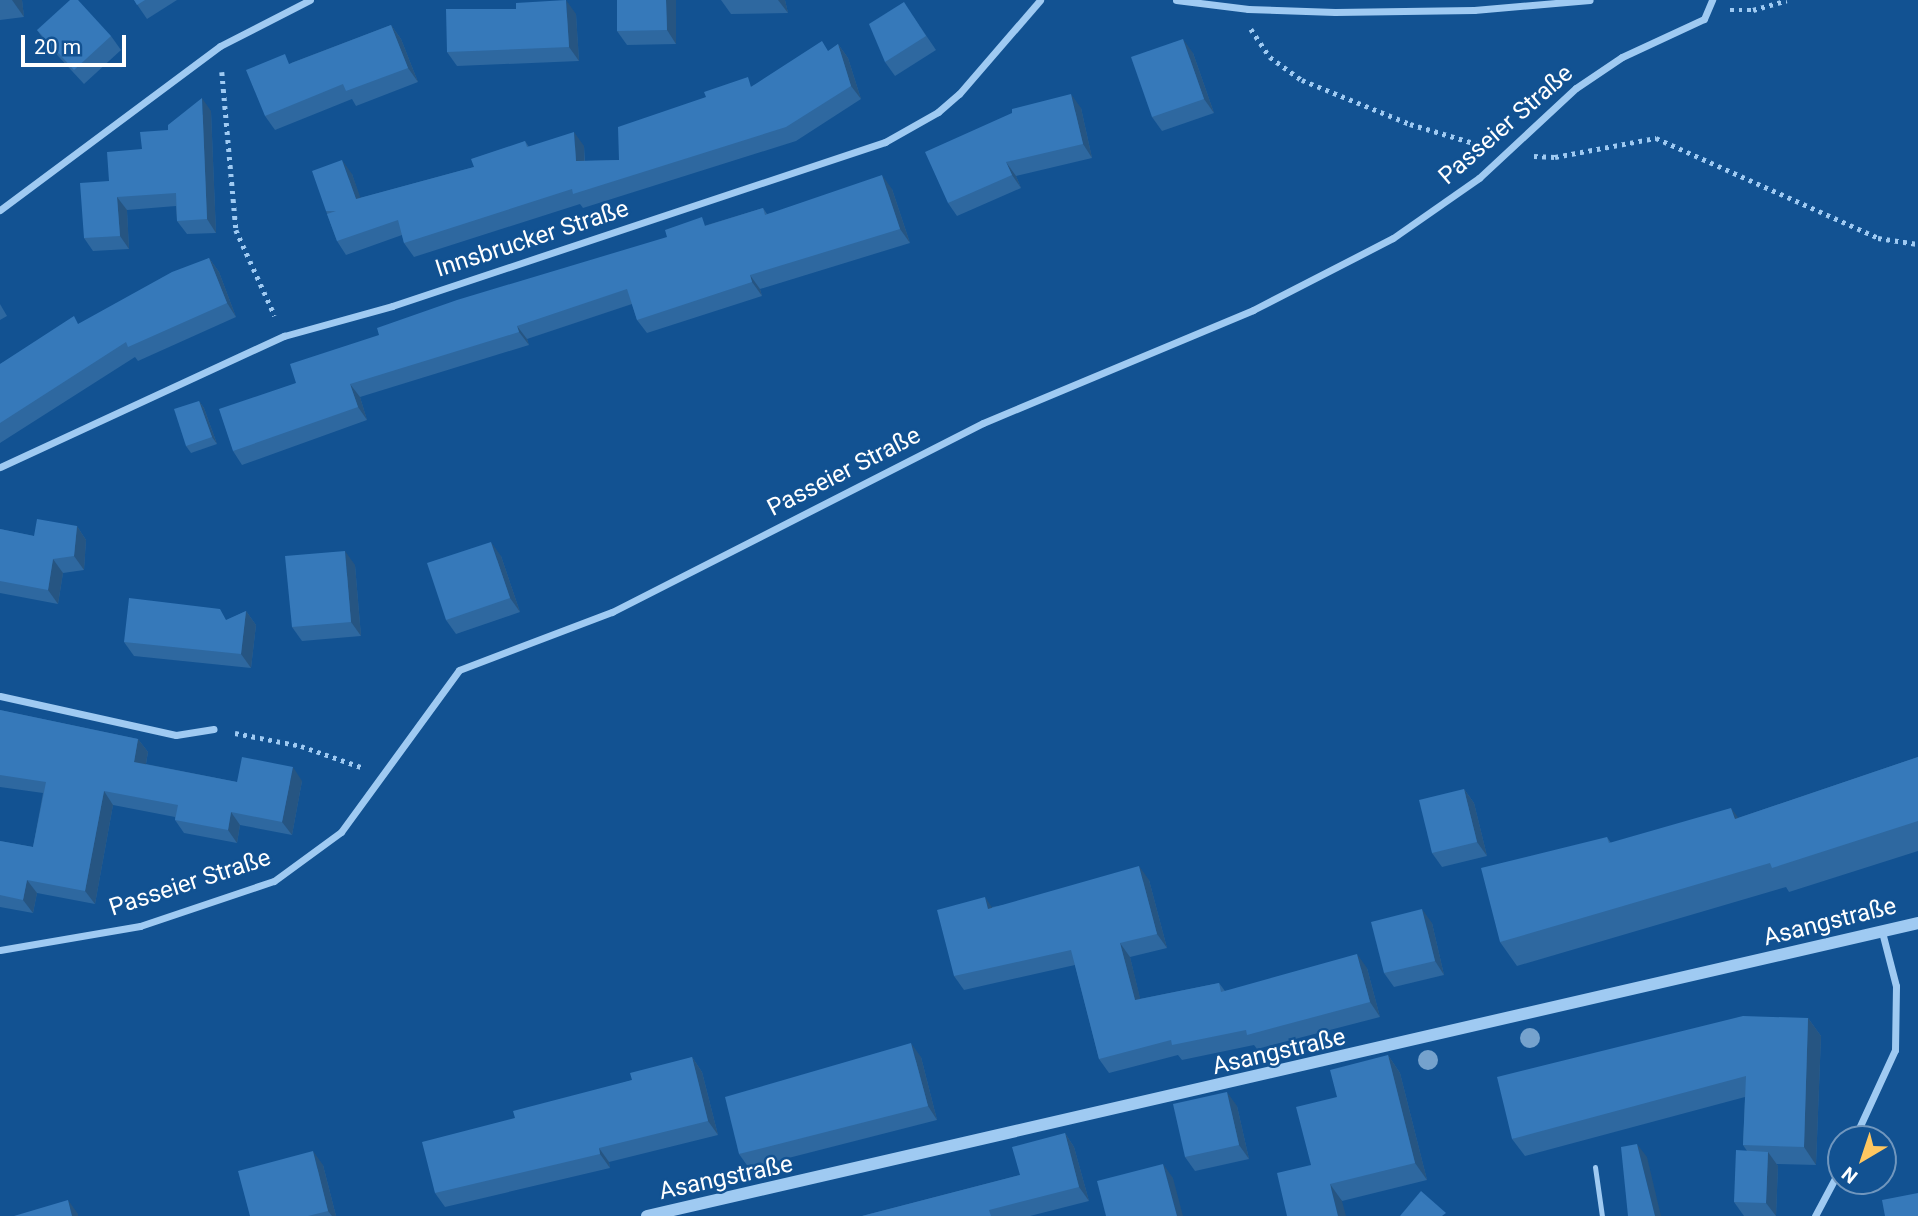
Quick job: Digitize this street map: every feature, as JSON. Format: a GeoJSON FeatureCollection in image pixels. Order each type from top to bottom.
{"type":"FeatureCollection","features":[{"type":"Feature","properties":{"kind":"street"},"geometry":{"type":"LineString","coordinates":[[0,210],[220,46],[310,0]]}},
{"type":"Feature","properties":{"kind":"street","name":"Innsbrucker Straße"},"geometry":{"type":"LineString","coordinates":[[0,467],[284,336],[392,306],[885,142],[938,113],[959,94],[1040,0]]}},
{"type":"Feature","properties":{"kind":"street"},"geometry":{"type":"LineString","coordinates":[[1176,0],[1248,9],[1455,10],[1590,0]]}},
{"type":"Feature","properties":{"kind":"street","name":"Passeier Straße"},"geometry":{"type":"LineString","coordinates":[[0,950],[140,926],[274,881],[341,832],[459,670],[612,612],[983,423],[1253,310],[1393,238],[1466,188],[1586,81],[1622,58],[1704,19],[1712,3]]}},
{"type":"Feature","properties":{"kind":"street"},"geometry":{"type":"LineString","coordinates":[[0,696],[176,735],[214,729]]}},
{"type":"Feature","properties":{"kind":"street","name":"Asangstraße"},"geometry":{"type":"LineString","coordinates":[[647,1216],[1918,923]]}},
{"type":"Feature","properties":{"kind":"street"},"geometry":{"type":"LineString","coordinates":[[1860,1125],[1895,1050],[1896,986],[1882,932]]}},
{"type":"Feature","properties":{"kind":"street"},"geometry":{"type":"LineString","coordinates":[[1815,1216],[1827,1193]]}},
{"type":"Feature","properties":{"kind":"lane"},"geometry":{"type":"LineString","coordinates":[[1595,1167],[1602,1216]]}},
{"type":"Feature","properties":{"kind":"path"},"geometry":{"type":"LineString","coordinates":[[1712,3],[1742,11],[1787,0]]}},
{"type":"Feature","properties":{"kind":"path"},"geometry":{"type":"LineString","coordinates":[[1248,9],[1252,29],[1262,47],[1292,75],[1410,124],[1507,153],[1555,157],[1656,138],[1878,238],[1918,244]]}},
{"type":"Feature","properties":{"kind":"path"},"geometry":{"type":"LineString","coordinates":[[220,46],[236,230],[284,336]]}},
{"type":"Feature","properties":{"kind":"path"},"geometry":{"type":"LineString","coordinates":[[214,729],[335,755],[381,776]]}},
{"type":"Feature","properties":{"kind":"building"},"geometry":{"type":"Polygon","coordinates":[[[70,0],[78,0],[111,36],[74,70],[37,30],[70,0]]]}},
{"type":"Feature","properties":{"kind":"building"},"geometry":{"type":"Polygon","coordinates":[[[566,0],[569,47],[447,52],[446,9],[516,9],[516,3],[566,0]]]}},
{"type":"Feature","properties":{"kind":"building"},"geometry":{"type":"Polygon","coordinates":[[[617,0],[666,0],[667,30],[617,31],[617,0]]]}},
{"type":"Feature","properties":{"kind":"building"},"geometry":{"type":"Polygon","coordinates":[[[904,2],[926,36],[885,62],[869,24],[904,2]]]}},
{"type":"Feature","properties":{"kind":"building"},"geometry":{"type":"Polygon","coordinates":[[[391,25],[408,68],[346,91],[343,84],[265,116],[246,70],[285,54],[289,64],[391,25]]]}},
{"type":"Feature","properties":{"kind":"building"},"geometry":{"type":"Polygon","coordinates":[[[1183,39],[1204,99],[1152,117],[1131,57],[1183,39]]]}},
{"type":"Feature","properties":{"kind":"building"},"geometry":{"type":"Polygon","coordinates":[[[822,41],[828,51],[838,44],[851,86],[786,127],[573,194],[572,189],[404,243],[398,220],[337,241],[327,214],[336,211],[326,211],[312,171],[342,160],[356,199],[474,167],[471,159],[525,141],[527,147],[574,132],[576,161],[619,160],[618,127],[706,97],[704,92],[748,77],[751,87],[822,41]]]}},
{"type":"Feature","properties":{"kind":"building"},"geometry":{"type":"Polygon","coordinates":[[[1071,94],[1083,144],[1006,162],[1012,175],[948,203],[925,152],[1012,113],[1012,109],[1071,94]]]}},
{"type":"Feature","properties":{"kind":"building"},"geometry":{"type":"Polygon","coordinates":[[[202,98],[207,219],[177,221],[176,193],[117,197],[120,236],[84,238],[80,183],[109,181],[107,152],[142,149],[140,132],[168,130],[168,125],[202,98]]]}},
{"type":"Feature","properties":{"kind":"building"},"geometry":{"type":"Polygon","coordinates":[[[882,175],[900,229],[750,275],[752,282],[637,320],[627,289],[517,326],[519,332],[350,384],[358,407],[233,451],[219,409],[296,383],[290,364],[379,335],[377,328],[457,300],[667,237],[665,230],[702,217],[705,226],[763,208],[765,215],[882,175]]]}},
{"type":"Feature","properties":{"kind":"building"},"geometry":{"type":"Polygon","coordinates":[[[209,258],[227,303],[128,347],[126,342],[0,423],[0,364],[74,316],[78,324],[172,272],[209,258]]]}},
{"type":"Feature","properties":{"kind":"building"},"geometry":{"type":"Polygon","coordinates":[[[199,401],[212,437],[186,446],[174,409],[199,401]]]}},
{"type":"Feature","properties":{"kind":"building"},"geometry":{"type":"Polygon","coordinates":[[[37,519],[77,526],[74,556],[53,559],[48,590],[0,581],[0,529],[34,536],[37,519]]]}},
{"type":"Feature","properties":{"kind":"building"},"geometry":{"type":"Polygon","coordinates":[[[491,542],[510,598],[446,620],[427,563],[491,542]]]}},
{"type":"Feature","properties":{"kind":"building"},"geometry":{"type":"Polygon","coordinates":[[[345,551],[351,622],[292,627],[285,556],[345,551]]]}},
{"type":"Feature","properties":{"kind":"building"},"geometry":{"type":"Polygon","coordinates":[[[129,598],[220,609],[226,620],[246,611],[241,654],[124,642],[129,598]]]}},
{"type":"Feature","properties":{"kind":"building"},"geometry":{"type":"Polygon","coordinates":[[[0,710],[138,739],[134,762],[237,782],[242,757],[293,767],[282,822],[231,812],[228,830],[175,820],[178,805],[104,791],[85,891],[27,880],[23,900],[0,895],[0,841],[33,847],[46,782],[0,775],[0,710]]]}},
{"type":"Feature","properties":{"kind":"building"},"geometry":{"type":"Polygon","coordinates":[[[1918,757],[1918,821],[1772,868],[1770,863],[1500,942],[1481,868],[1607,837],[1609,843],[1731,808],[1735,819],[1918,757]]]}},
{"type":"Feature","properties":{"kind":"building"},"geometry":{"type":"Polygon","coordinates":[[[1464,789],[1477,842],[1432,853],[1419,800],[1464,789]]]}},
{"type":"Feature","properties":{"kind":"building"},"geometry":{"type":"Polygon","coordinates":[[[1139,866],[1157,934],[1120,943],[1135,1000],[1219,983],[1221,992],[1357,954],[1370,1002],[1247,1035],[1246,1030],[1172,1045],[1171,1040],[1099,1059],[1071,950],[954,976],[937,910],[985,897],[988,909],[1139,866]]]}},
{"type":"Feature","properties":{"kind":"building"},"geometry":{"type":"Polygon","coordinates":[[[1422,909],[1435,961],[1384,973],[1371,922],[1422,909]]]}},
{"type":"Feature","properties":{"kind":"building"},"geometry":{"type":"Polygon","coordinates":[[[1743,1016],[1808,1018],[1804,1147],[1743,1145],[1746,1076],[1512,1139],[1497,1077],[1743,1016]]]}},
{"type":"Feature","properties":{"kind":"building"},"geometry":{"type":"Polygon","coordinates":[[[911,1043],[928,1106],[739,1154],[725,1097],[911,1043]]]}},
{"type":"Feature","properties":{"kind":"building"},"geometry":{"type":"Polygon","coordinates":[[[1388,1055],[1415,1163],[1330,1184],[1338,1216],[1287,1216],[1277,1173],[1311,1165],[1296,1107],[1337,1097],[1330,1070],[1388,1055]]]}},
{"type":"Feature","properties":{"kind":"building"},"geometry":{"type":"Polygon","coordinates":[[[692,1057],[708,1121],[599,1148],[600,1154],[435,1193],[422,1142],[515,1118],[513,1111],[632,1080],[630,1073],[692,1057]]]}},
{"type":"Feature","properties":{"kind":"building"},"geometry":{"type":"Polygon","coordinates":[[[1227,1092],[1239,1145],[1185,1157],[1173,1104],[1227,1092]]]}},
{"type":"Feature","properties":{"kind":"building"},"geometry":{"type":"Polygon","coordinates":[[[1065,1133],[1079,1187],[989,1210],[991,1216],[862,1216],[1020,1175],[1012,1147],[1065,1133]]]}},
{"type":"Feature","properties":{"kind":"building"},"geometry":{"type":"Polygon","coordinates":[[[1637,1144],[1655,1216],[1628,1216],[1621,1147],[1637,1144]]]}},
{"type":"Feature","properties":{"kind":"building"},"geometry":{"type":"Polygon","coordinates":[[[1736,1150],[1768,1152],[1766,1203],[1734,1202],[1736,1150]]]}},
{"type":"Feature","properties":{"kind":"building"},"geometry":{"type":"Polygon","coordinates":[[[313,1151],[328,1211],[308,1216],[250,1216],[238,1171],[313,1151]]]}},
{"type":"Feature","properties":{"kind":"building"},"geometry":{"type":"Polygon","coordinates":[[[1163,1164],[1177,1216],[1106,1216],[1097,1181],[1163,1164]]]}},
{"type":"Feature","properties":{"kind":"building"},"geometry":{"type":"Polygon","coordinates":[[[1421,1191],[1446,1213],[1442,1216],[1400,1216],[1421,1191]]]}},
{"type":"Feature","properties":{"kind":"building"},"geometry":{"type":"Polygon","coordinates":[[[1918,1193],[1918,1216],[1885,1216],[1882,1200],[1918,1193]]]}},
{"type":"Feature","properties":{"kind":"building"},"geometry":{"type":"Polygon","coordinates":[[[68,1200],[72,1216],[14,1216],[68,1200]]]}}]}
